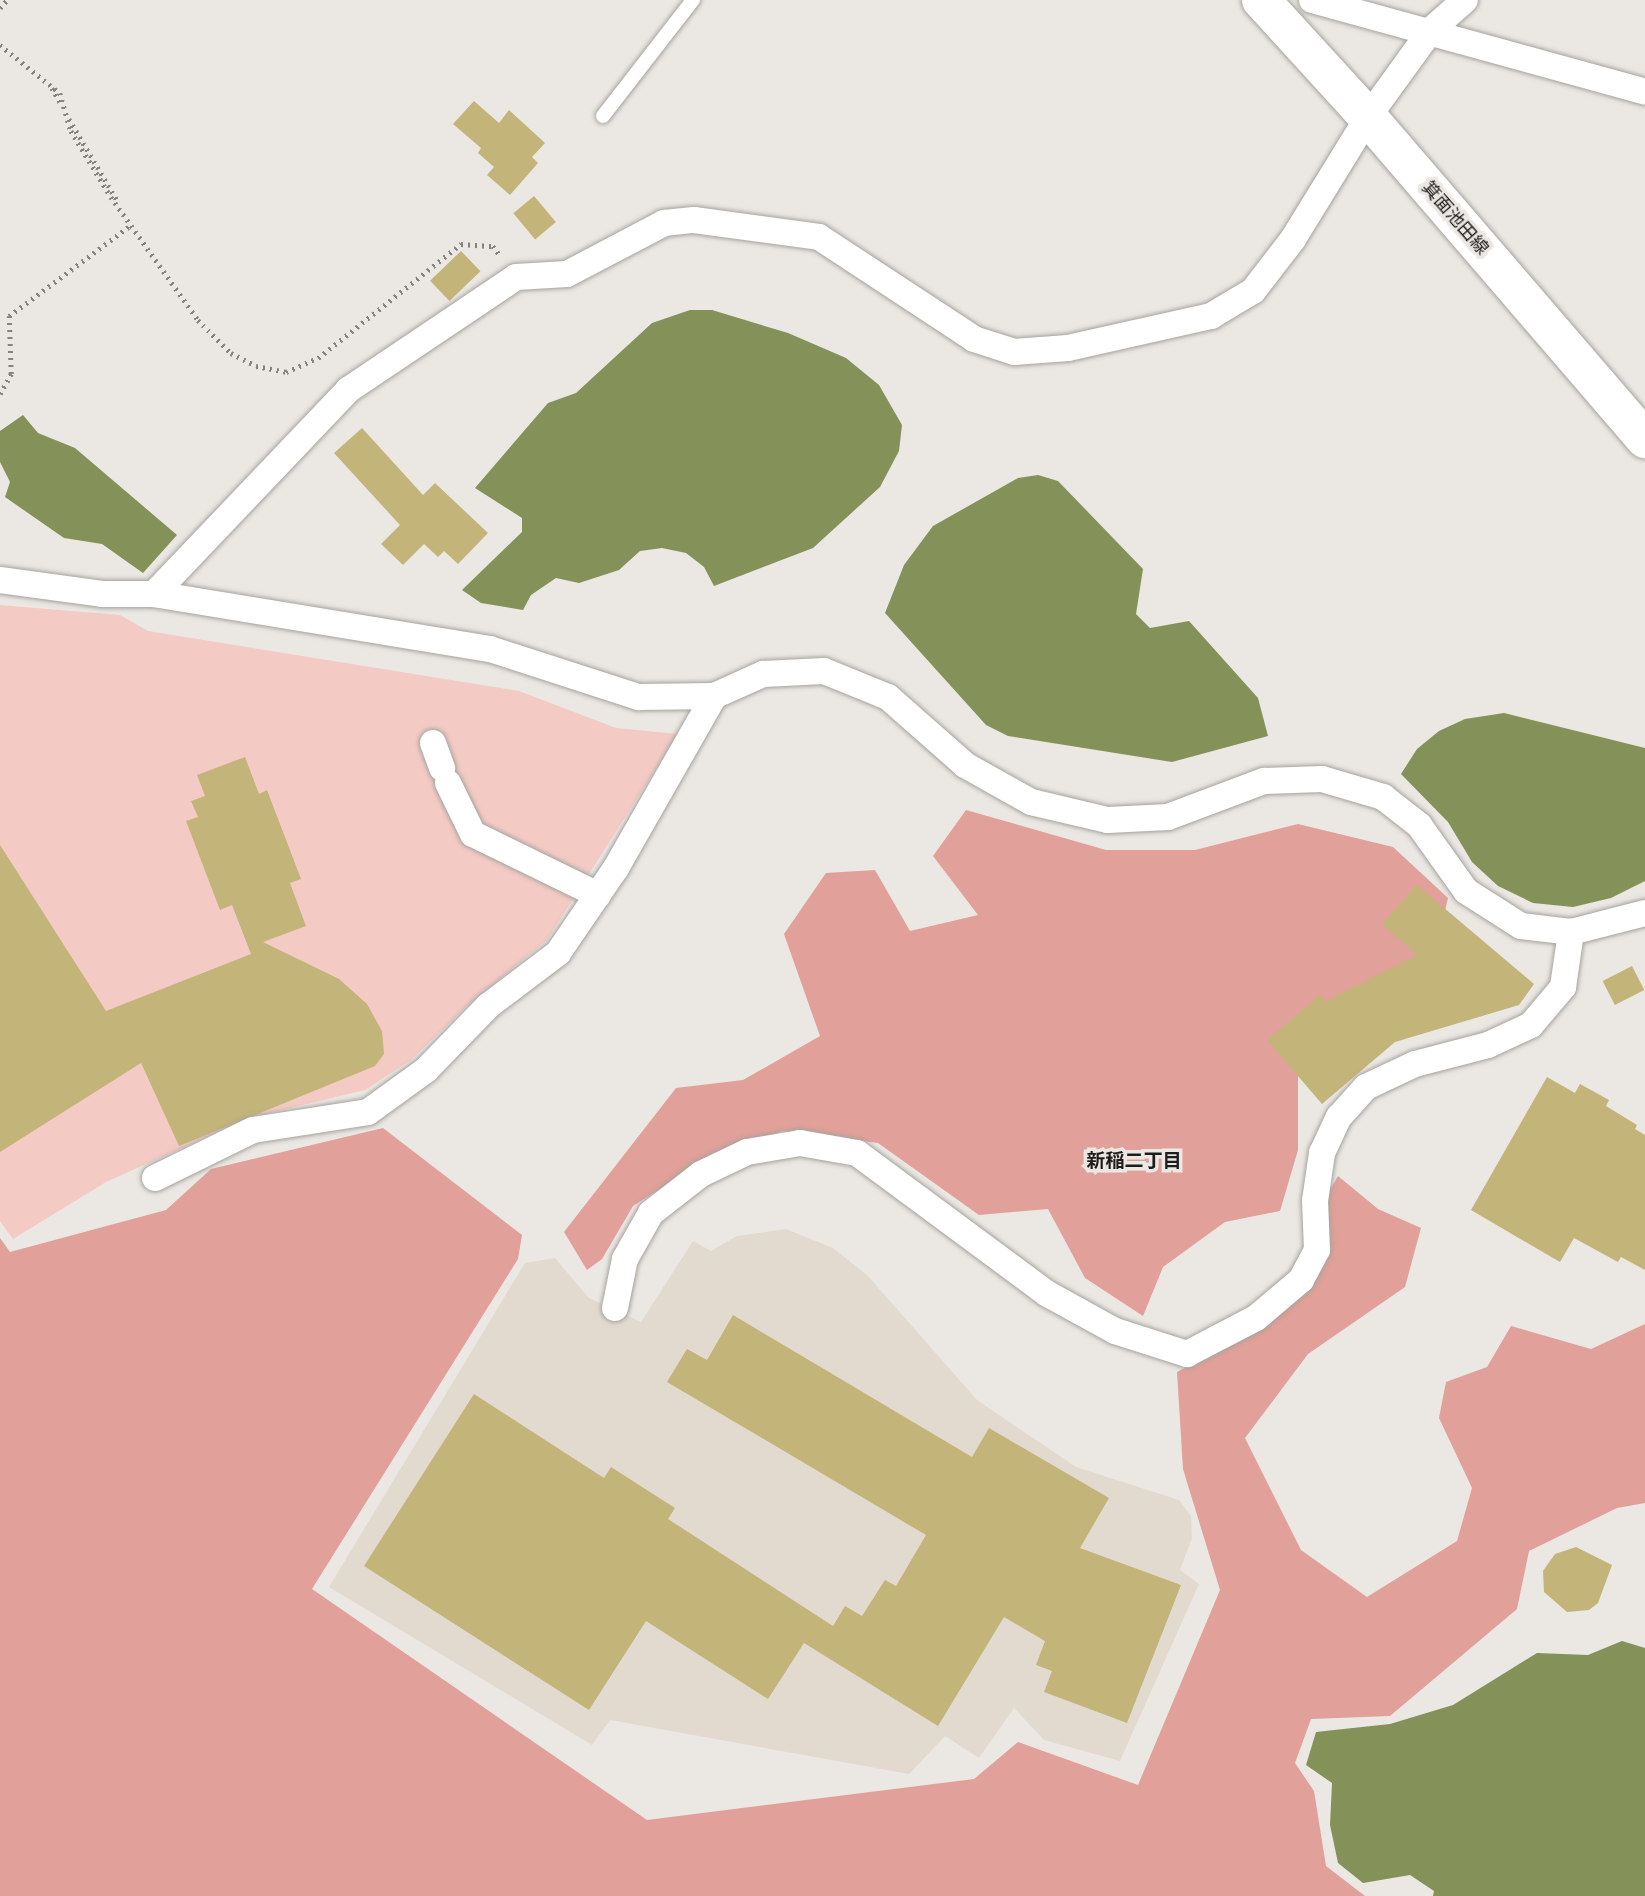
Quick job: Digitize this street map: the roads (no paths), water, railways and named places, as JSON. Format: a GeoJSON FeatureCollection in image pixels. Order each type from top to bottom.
{"type":"FeatureCollection","features":[{"type":"Feature","properties":{"kind":"main road","name":"箕面池田線"},"geometry":{"type":"LineString","coordinates":[[1261,0],[1368,117],[1645,439]]}},
{"type":"Feature","properties":{"kind":"street"},"geometry":{"type":"LineString","coordinates":[[1312,0],[1431,30],[1645,92]]}},
{"type":"Feature","properties":{"kind":"street"},"geometry":{"type":"LineString","coordinates":[[154,594],[348,390],[516,277],[567,274],[664,223],[694,220],[819,237],[974,338],[1014,352],[1068,348],[1211,316],[1253,291],[1293,239],[1368,117],[1431,30],[1465,0]]}},
{"type":"Feature","properties":{"kind":"street"},"geometry":{"type":"LineString","coordinates":[[0,580],[102,594],[154,594],[490,649],[639,698],[714,696],[763,674],[824,671],[888,698],[965,765],[1031,802],[1108,820],[1168,817],[1264,781],[1322,779],[1383,797],[1419,825],[1466,891],[1521,926],[1571,932],[1645,913]]}},
{"type":"Feature","properties":{"kind":"street"},"geometry":{"type":"LineString","coordinates":[[155,1178],[253,1130],[368,1112],[426,1070],[488,1006],[558,953],[598,895],[714,696]]}},
{"type":"Feature","properties":{"kind":"street"},"geometry":{"type":"LineString","coordinates":[[441,765],[473,834],[598,895]]}},
{"type":"Feature","properties":{"kind":"street"},"geometry":{"type":"LineString","coordinates":[[615,1308],[625,1259],[651,1213],[701,1174],[747,1152],[800,1143],[858,1153],[1046,1293],[1115,1331],[1187,1354],[1256,1318],[1301,1280],[1317,1250],[1315,1201],[1322,1153],[1339,1117],[1366,1087],[1415,1064],[1488,1045],[1531,1025],[1563,987],[1571,932]]}},
{"type":"Feature","properties":{"kind":"lane"},"geometry":{"type":"LineString","coordinates":[[603,116],[693,0]]}},
{"type":"Feature","properties":{"kind":"district","name":"新稲二丁目"},"geometry":{"type":"Point","coordinates":[1134,1161]}}]}
